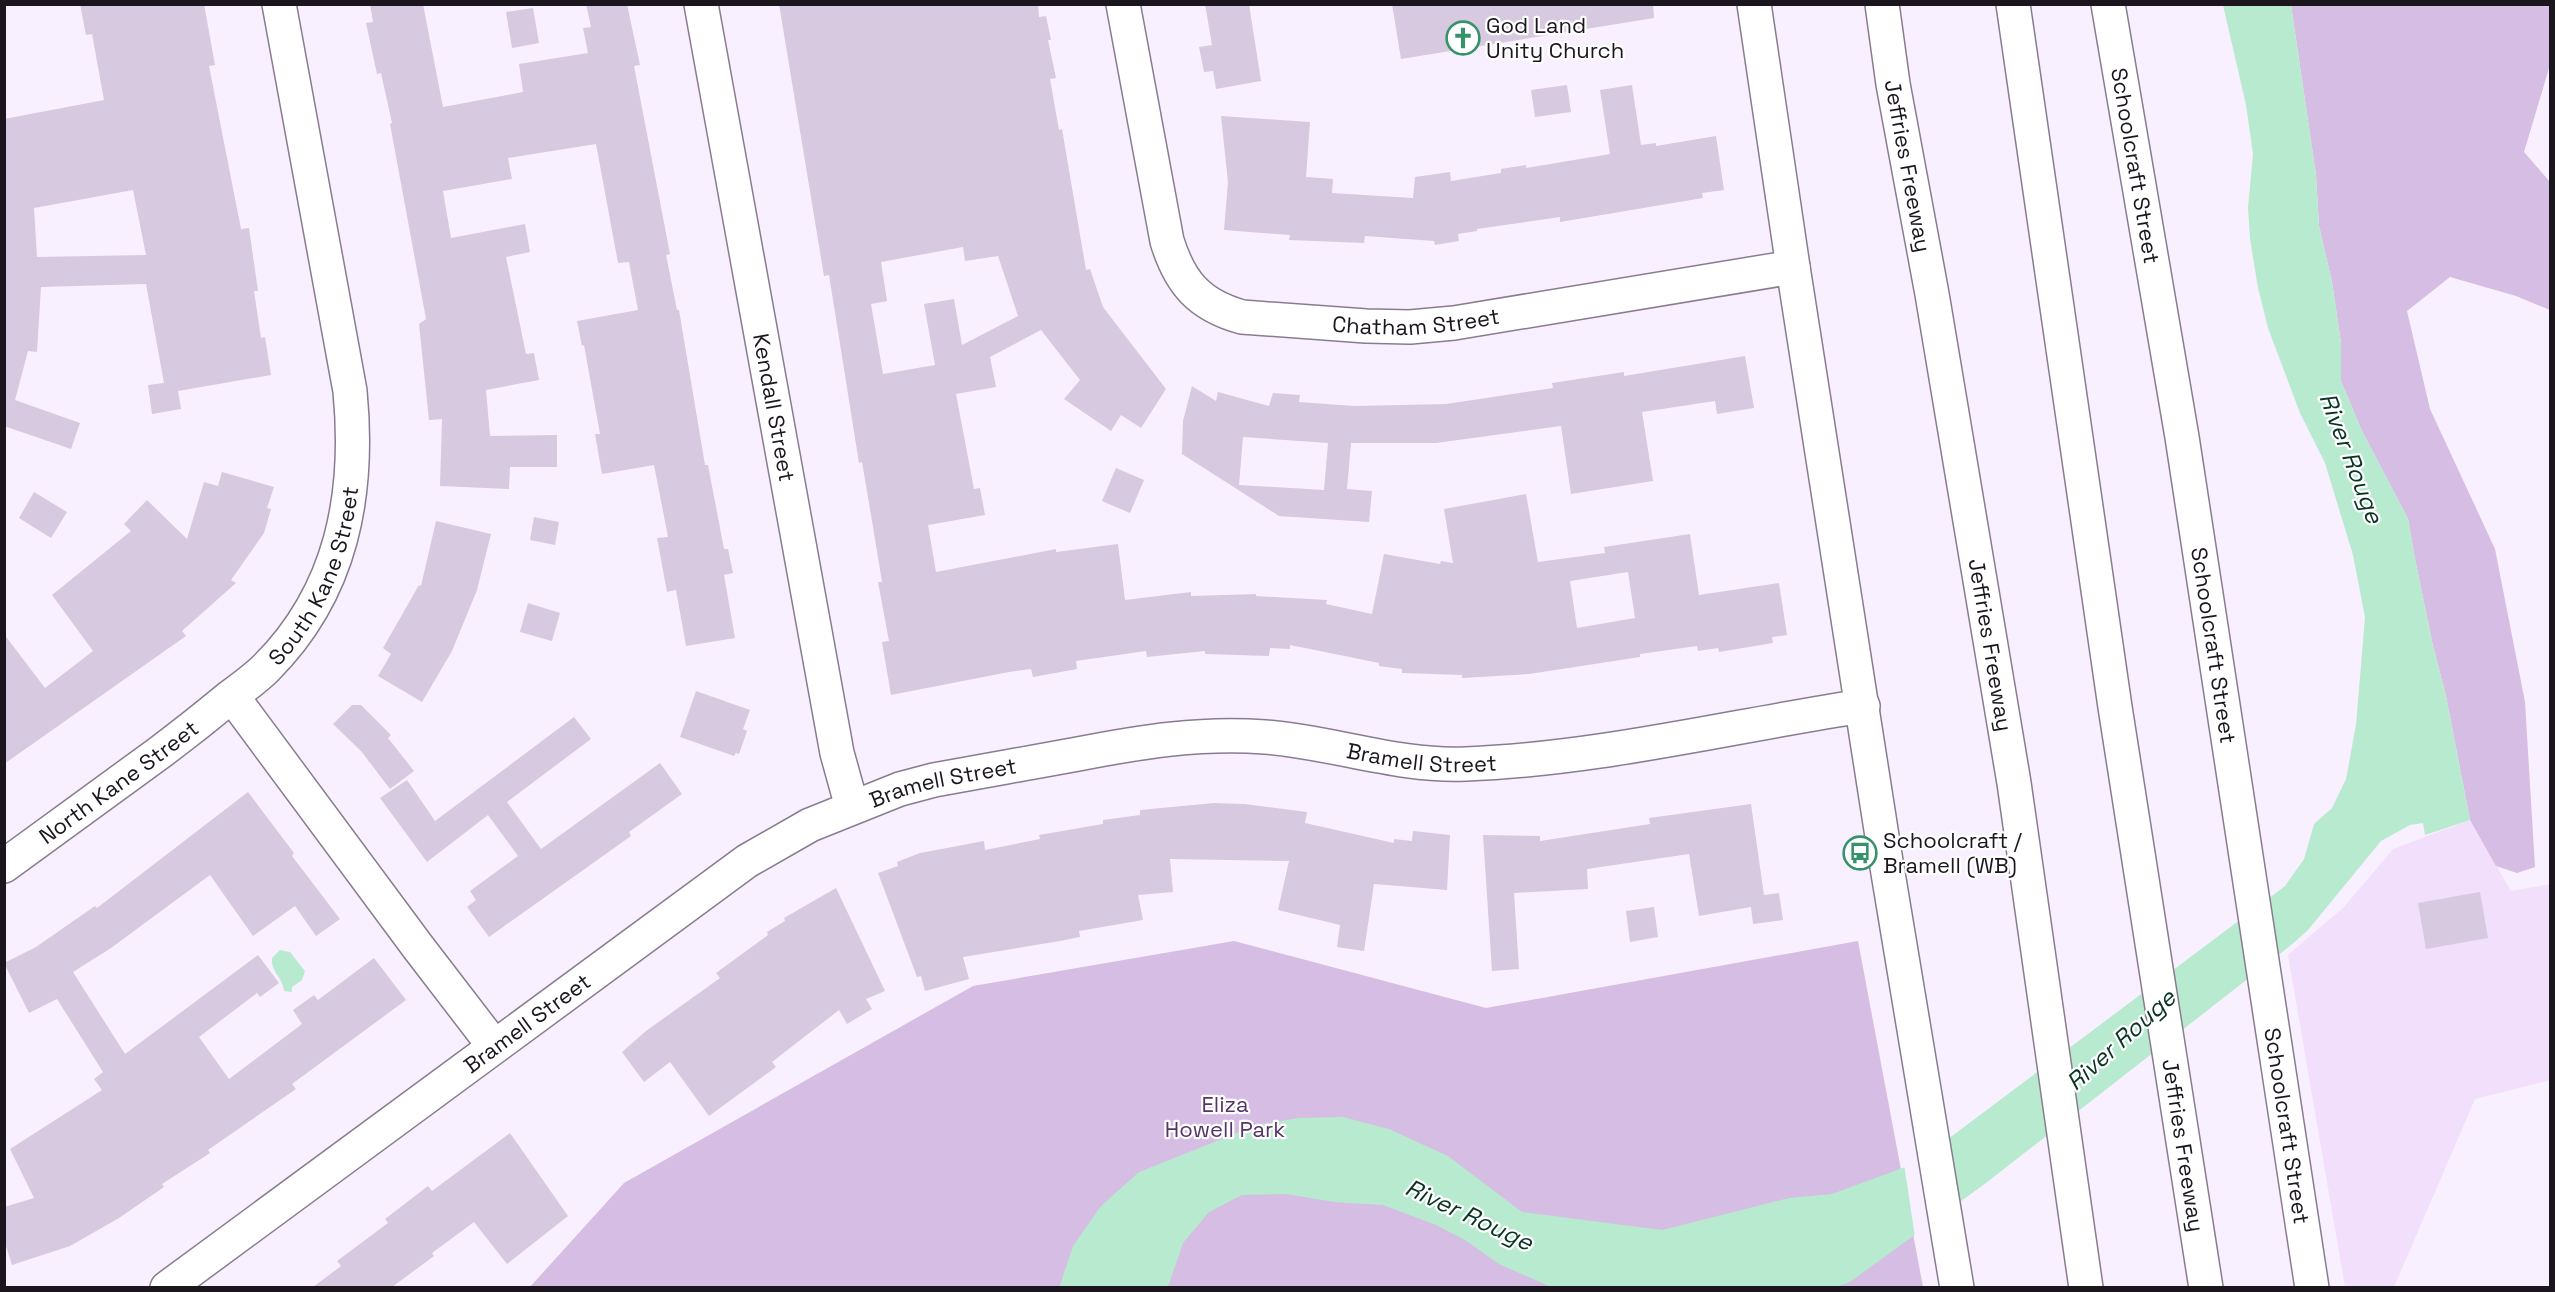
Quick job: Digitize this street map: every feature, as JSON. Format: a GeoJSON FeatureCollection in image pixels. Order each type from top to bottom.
{"type":"FeatureCollection","features":[{"type":"Feature","properties":{"kind":"main road","name":"South Kane Street"},"geometry":{"type":"LineString","coordinates":[[232,696],[264,670],[307,617],[325,584],[337,553],[347,516],[353,478],[354,435],[350,392],[279,4]]}},
{"type":"Feature","properties":{"kind":"main road","name":"Kendall Street"},"geometry":{"type":"LineString","coordinates":[[701,4],[840,770],[852,807]]}},
{"type":"Feature","properties":{"kind":"main road","name":"Chatham Street"},"geometry":{"type":"LineString","coordinates":[[1123,4],[1167,241],[1175,267],[1191,289],[1211,305],[1242,317],[1410,327],[1454,322],[1793,267]]}},
{"type":"Feature","properties":{"kind":"main road"},"geometry":{"type":"LineString","coordinates":[[1754,4],[1793,267],[1955,1277]]}},
{"type":"Feature","properties":{"kind":"main road","name":"Jeffries Freeway"},"geometry":{"type":"LineString","coordinates":[[1882,4],[1893,84],[1932,294],[2014,783],[2086,1287]]}},
{"type":"Feature","properties":{"kind":"main road","name":"Jeffries Freeway"},"geometry":{"type":"LineString","coordinates":[[2013,4],[2115,707],[2206,1287]]}},
{"type":"Feature","properties":{"kind":"main road","name":"Schoolcraft Street"},"geometry":{"type":"LineString","coordinates":[[2108,4],[2182,437],[2312,1287]]}},
{"type":"Feature","properties":{"kind":"main road","name":"North Kane Street"},"geometry":{"type":"LineString","coordinates":[[4,866],[186,733],[232,696]]}},
{"type":"Feature","properties":{"kind":"main road"},"geometry":{"type":"LineString","coordinates":[[232,696],[417,947],[494,1046]]}},
{"type":"Feature","properties":{"kind":"main road","name":"Bramell Street"},"geometry":{"type":"LineString","coordinates":[[167,1287],[747,861],[810,825],[900,789],[933,780],[1164,738],[1215,735],[1265,736],[1413,761],[1462,764],[1573,754],[1863,706]]}},
{"type":"Feature","properties":{"kind":"shaded area"},"geometry":{"type":"Polygon","coordinates":[[[2470,820],[2511,891],[2550,884],[2550,1080],[2475,1099],[2394,1287],[2345,1287],[2288,955],[2344,907],[2393,849],[2470,820]]]}},
{"type":"Feature","properties":{"kind":"green space"},"geometry":{"type":"Polygon","coordinates":[[[2291,5],[2550,5],[2550,65],[2524,152],[2550,182],[2550,310],[2516,296],[2450,277],[2407,311],[2430,409],[2495,549],[2525,702],[2535,867],[2517,873],[2496,866],[2470,820],[2408,519],[2361,429],[2341,381],[2341,343],[2332,282],[2319,226],[2316,175],[2291,5]]]}},
{"type":"Feature","properties":{"kind":"green space","name":"Eliza Howell Park"},"geometry":{"type":"Polygon","coordinates":[[[1234,941],[1486,1008],[1858,941],[1923,1287],[529,1288],[624,1183],[973,986],[1234,941]]]}},
{"type":"Feature","properties":{"kind":"water","name":"River Rouge"},"geometry":{"type":"Polygon","coordinates":[[[2223,5],[2291,5],[2316,175],[2319,226],[2332,282],[2341,343],[2341,381],[2361,429],[2408,519],[2470,820],[2425,835],[2423,823],[2410,825],[2381,841],[2308,930],[2290,946],[1986,1183],[1850,1282],[1836,1287],[1551,1287],[1499,1264],[1465,1240],[1436,1225],[1383,1205],[1334,1202],[1286,1194],[1242,1195],[1209,1212],[1183,1243],[1168,1287],[1059,1288],[1073,1246],[1101,1206],[1139,1172],[1257,1125],[1299,1118],[1343,1117],[1389,1129],[1448,1156],[1522,1212],[1662,1230],[1789,1198],[1832,1194],[1916,1163],[2285,886],[2304,859],[2314,824],[2332,808],[2346,779],[2356,725],[2365,617],[2353,555],[2325,463],[2300,413],[2268,328],[2258,288],[2250,239],[2248,208],[2253,154],[2246,105],[2223,5]]]}},
{"type":"Feature","properties":{"kind":"water"},"geometry":{"type":"Polygon","coordinates":[[[280,950],[290,952],[305,971],[302,980],[292,987],[292,992],[284,991],[282,982],[273,968],[272,958],[280,950]]]}},
{"type":"Feature","properties":{"kind":"pier"},"geometry":{"type":"Polygon","coordinates":[[[1949,1134],[1960,1205],[1915,1237],[1904,1164],[1914,1160],[1949,1134]]]}},
{"type":"Feature","properties":{"kind":"building"},"geometry":{"type":"Polygon","coordinates":[[[80,4],[204,4],[215,65],[209,66],[241,229],[249,228],[258,291],[254,291],[261,338],[265,337],[271,375],[178,391],[181,409],[152,414],[148,385],[164,383],[146,284],[41,287],[37,352],[28,351],[15,400],[80,423],[71,449],[4,426],[4,119],[104,100],[92,34],[86,35],[80,4]],[[133,190],[34,208],[37,257],[146,255],[133,190]]]}},
{"type":"Feature","properties":{"kind":"building"},"geometry":{"type":"Polygon","coordinates":[[[370,4],[423,4],[443,107],[523,92],[519,64],[588,53],[583,28],[591,27],[586,4],[627,4],[640,65],[634,66],[670,254],[666,255],[677,310],[679,310],[705,465],[708,465],[724,549],[728,549],[733,573],[724,575],[735,638],[686,646],[676,590],[667,592],[657,538],[668,537],[654,465],[602,474],[595,434],[600,434],[584,345],[582,346],[577,321],[638,310],[629,262],[618,263],[596,144],[508,158],[512,179],[443,191],[451,238],[525,224],[530,252],[506,257],[526,354],[534,353],[539,380],[486,390],[490,436],[557,435],[557,467],[510,467],[509,489],[440,486],[442,419],[429,420],[419,324],[426,319],[390,124],[392,123],[381,73],[377,74],[366,23],[373,22],[370,4]]]}},
{"type":"Feature","properties":{"kind":"building"},"geometry":{"type":"Polygon","coordinates":[[[779,4],[1038,4],[1039,17],[1046,16],[1051,40],[1048,40],[1056,78],[1050,79],[1059,130],[1062,129],[1086,270],[1090,269],[1103,307],[1166,389],[1141,428],[1121,415],[1111,431],[1064,399],[1080,380],[1041,330],[990,357],[996,387],[956,394],[974,489],[980,488],[985,515],[928,525],[936,572],[1056,549],[1056,552],[1118,544],[1125,600],[1191,592],[1191,596],[1256,594],[1256,596],[1327,600],[1326,604],[1372,614],[1384,554],[1440,564],[1441,561],[1453,563],[1444,509],[1526,494],[1538,562],[1605,553],[1604,547],[1690,534],[1699,595],[1779,583],[1787,635],[1772,637],[1773,643],[1719,652],[1718,648],[1698,651],[1697,646],[1529,674],[1462,678],[1462,675],[1402,673],[1402,669],[1379,666],[1379,663],[1290,645],[1290,649],[1270,648],[1269,656],[1205,654],[1205,651],[1147,657],[1146,651],[1076,661],[1077,669],[1033,677],[1031,669],[891,695],[882,642],[889,641],[878,582],[882,582],[862,462],[859,463],[829,275],[824,276],[779,4]],[[963,247],[881,262],[887,301],[871,304],[883,374],[935,365],[924,304],[954,299],[962,345],[1018,316],[998,256],[965,261],[963,247]],[[1628,572],[1570,581],[1577,628],[1635,618],[1628,572]]]}},
{"type":"Feature","properties":{"kind":"building"},"geometry":{"type":"Polygon","coordinates":[[[1205,4],[1249,4],[1261,81],[1216,89],[1213,71],[1204,72],[1199,47],[1212,45],[1205,4]]]}},
{"type":"Feature","properties":{"kind":"building","name":"God Land Unity Church"},"geometry":{"type":"Polygon","coordinates":[[[1392,4],[1653,4],[1654,18],[1401,59],[1392,4]]]}},
{"type":"Feature","properties":{"kind":"building"},"geometry":{"type":"Polygon","coordinates":[[[533,8],[539,43],[512,48],[506,12],[533,8]]]}},
{"type":"Feature","properties":{"kind":"building"},"geometry":{"type":"Polygon","coordinates":[[[1567,85],[1571,112],[1535,117],[1531,90],[1567,85]]]}},
{"type":"Feature","properties":{"kind":"building"},"geometry":{"type":"Polygon","coordinates":[[[1632,85],[1641,145],[1656,143],[1656,146],[1716,136],[1724,190],[1702,193],[1703,198],[1560,222],[1560,217],[1477,229],[1477,231],[1458,234],[1459,241],[1435,245],[1434,241],[1365,236],[1364,243],[1289,240],[1290,235],[1224,230],[1228,182],[1221,116],[1310,122],[1306,177],[1333,179],[1332,193],[1413,198],[1415,177],[1450,172],[1451,181],[1501,173],[1501,169],[1526,165],[1526,168],[1610,154],[1600,90],[1632,85]]]}},
{"type":"Feature","properties":{"kind":"building"},"geometry":{"type":"Polygon","coordinates":[[[1745,356],[1754,408],[1717,414],[1715,401],[1642,412],[1653,481],[1571,494],[1561,426],[1436,443],[1351,443],[1347,489],[1372,491],[1369,522],[1279,516],[1182,454],[1183,421],[1192,386],[1216,401],[1218,392],[1269,406],[1273,393],[1300,395],[1299,402],[1355,406],[1446,404],[1553,388],[1552,383],[1624,372],[1624,376],[1745,356]],[[1243,437],[1239,485],[1324,490],[1328,443],[1243,437]]]}},
{"type":"Feature","properties":{"kind":"building"},"geometry":{"type":"Polygon","coordinates":[[[1116,468],[1144,480],[1130,513],[1102,501],[1116,468]]]}},
{"type":"Feature","properties":{"kind":"building"},"geometry":{"type":"Polygon","coordinates":[[[222,472],[274,487],[267,508],[271,509],[264,533],[231,580],[236,583],[182,631],[186,636],[4,764],[4,634],[45,688],[93,651],[52,595],[131,531],[124,524],[147,500],[187,539],[204,482],[218,486],[222,472]]]}},
{"type":"Feature","properties":{"kind":"building"},"geometry":{"type":"Polygon","coordinates":[[[34,492],[67,512],[51,538],[19,518],[34,492]]]}},
{"type":"Feature","properties":{"kind":"building"},"geometry":{"type":"Polygon","coordinates":[[[534,517],[559,522],[555,545],[530,540],[534,517]]]}},
{"type":"Feature","properties":{"kind":"building"},"geometry":{"type":"Polygon","coordinates":[[[436,521],[491,534],[477,590],[452,651],[422,702],[378,676],[391,654],[383,648],[419,585],[421,586],[436,521]]]}},
{"type":"Feature","properties":{"kind":"building"},"geometry":{"type":"Polygon","coordinates":[[[528,603],[560,613],[552,641],[520,632],[528,603]]]}},
{"type":"Feature","properties":{"kind":"building"},"geometry":{"type":"Polygon","coordinates":[[[696,691],[750,710],[743,729],[747,731],[739,754],[736,753],[734,756],[680,737],[696,691]]]}},
{"type":"Feature","properties":{"kind":"building"},"geometry":{"type":"Polygon","coordinates":[[[352,705],[361,705],[391,735],[388,738],[414,771],[390,789],[361,751],[333,724],[352,705]]]}},
{"type":"Feature","properties":{"kind":"building"},"geometry":{"type":"Polygon","coordinates":[[[574,717],[591,739],[507,802],[541,849],[660,763],[682,794],[629,832],[631,836],[489,937],[467,907],[476,900],[470,891],[518,856],[488,815],[427,862],[380,798],[407,780],[435,821],[574,717]]]}},
{"type":"Feature","properties":{"kind":"building"},"geometry":{"type":"Polygon","coordinates":[[[248,792],[294,853],[292,856],[340,919],[316,936],[295,906],[253,936],[210,875],[111,948],[73,972],[125,1054],[258,955],[279,983],[260,997],[257,993],[199,1037],[229,1079],[302,1024],[293,1010],[314,995],[318,1000],[374,958],[406,1000],[292,1084],[296,1089],[208,1150],[210,1153],[162,1184],[164,1187],[119,1218],[70,1246],[12,1265],[4,1240],[4,1207],[34,1198],[10,1149],[102,1090],[94,1079],[103,1072],[57,999],[29,1013],[4,963],[36,947],[95,906],[97,908],[248,792]]]}},
{"type":"Feature","properties":{"kind":"building"},"geometry":{"type":"Polygon","coordinates":[[[1214,803],[1244,804],[1307,812],[1305,823],[1394,843],[1394,839],[1412,841],[1413,831],[1450,835],[1447,890],[1374,884],[1364,951],[1337,947],[1340,925],[1278,910],[1289,861],[1170,859],[1173,892],[1138,895],[1143,920],[1079,931],[1080,937],[963,957],[969,979],[925,991],[921,976],[917,977],[878,873],[898,866],[897,862],[920,853],[984,841],[985,850],[1040,839],[1039,835],[1103,824],[1103,820],[1140,815],[1140,810],[1214,803]]]}},
{"type":"Feature","properties":{"kind":"building"},"geometry":{"type":"Polygon","coordinates":[[[1751,804],[1764,895],[1779,893],[1783,920],[1753,924],[1751,907],[1699,916],[1689,854],[1587,869],[1588,889],[1514,893],[1519,969],[1492,971],[1483,835],[1540,836],[1540,841],[1650,824],[1649,818],[1751,804]]]}},
{"type":"Feature","properties":{"kind":"building"},"geometry":{"type":"Polygon","coordinates":[[[836,888],[885,991],[866,999],[872,1009],[847,1024],[839,1010],[772,1062],[776,1067],[709,1116],[670,1062],[644,1082],[622,1052],[646,1031],[720,978],[716,973],[768,935],[767,932],[785,921],[784,918],[836,888]]]}},
{"type":"Feature","properties":{"kind":"building"},"geometry":{"type":"Polygon","coordinates":[[[2480,892],[2488,938],[2426,949],[2418,903],[2480,892]]]}},
{"type":"Feature","properties":{"kind":"building"},"geometry":{"type":"Polygon","coordinates":[[[1654,907],[1658,937],[1630,942],[1626,911],[1654,907]]]}},
{"type":"Feature","properties":{"kind":"building"},"geometry":{"type":"Polygon","coordinates":[[[510,1133],[568,1216],[507,1264],[474,1222],[392,1287],[313,1287],[341,1266],[337,1261],[388,1223],[385,1219],[428,1186],[432,1191],[510,1133]]]}},
{"type":"Feature","properties":{"kind":"place","name":"God Land Unity Church"},"geometry":{"type":"Point","coordinates":[1463,38]}},
{"type":"Feature","properties":{"kind":"place","name":"Schoolcraft / Bramell (WB)"},"geometry":{"type":"Point","coordinates":[1860,853]}}]}
